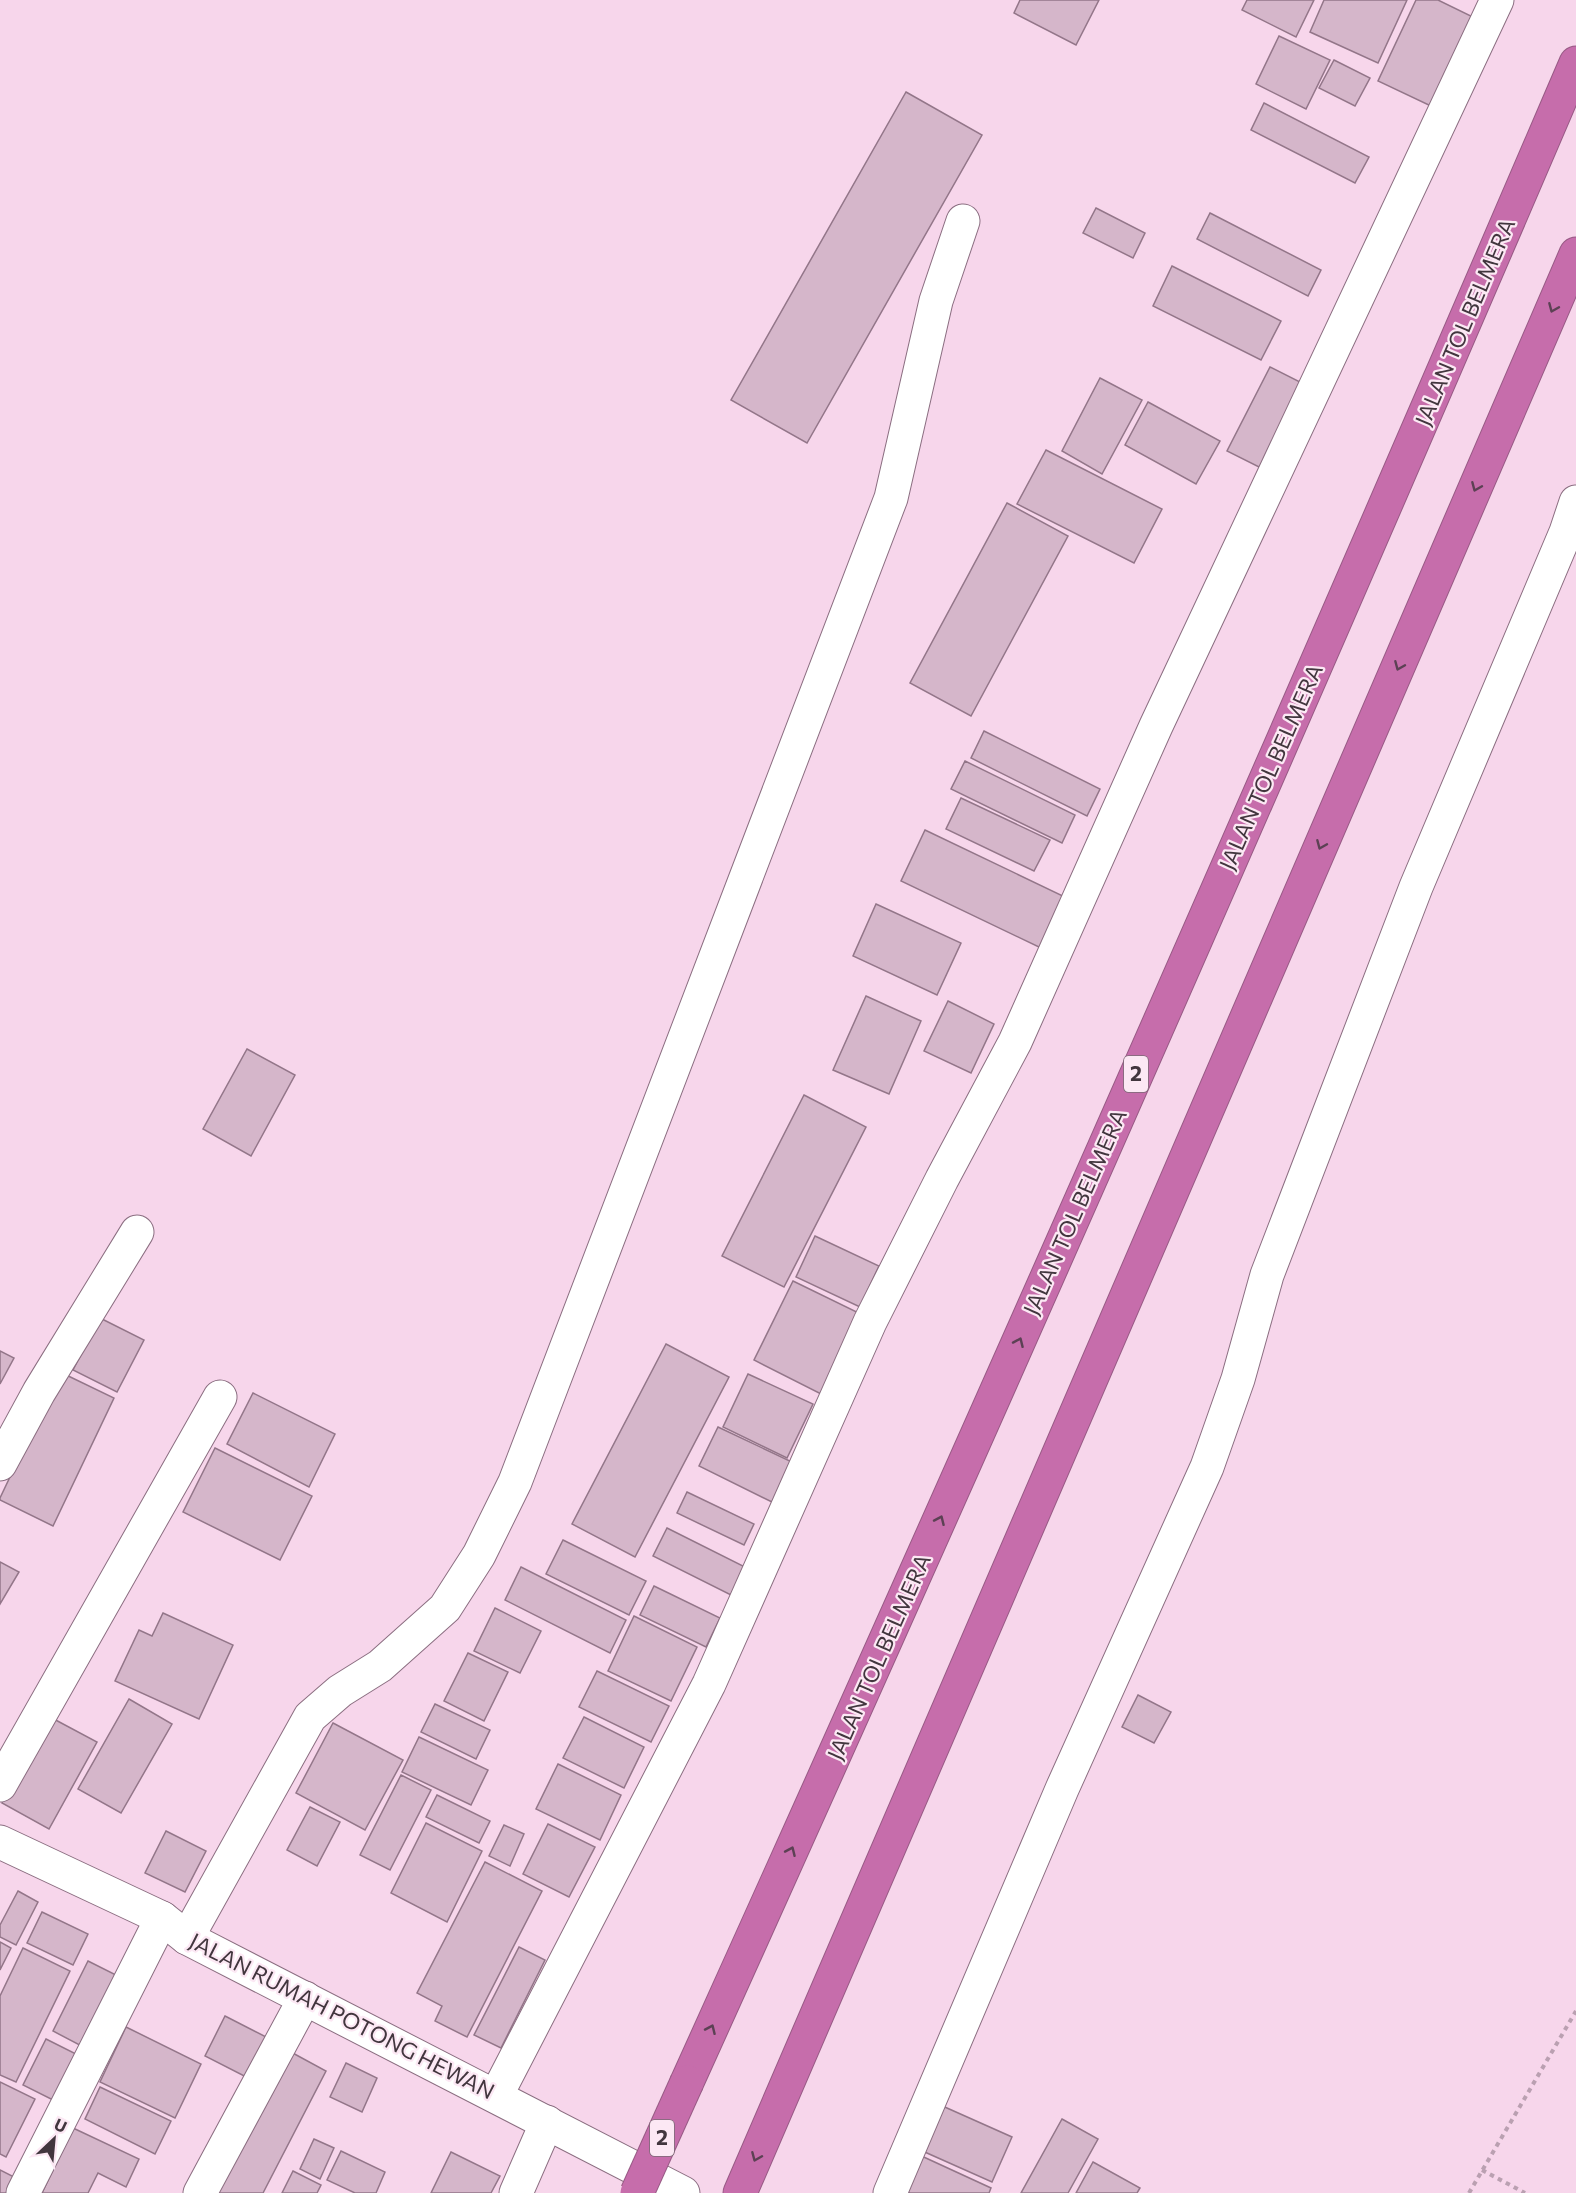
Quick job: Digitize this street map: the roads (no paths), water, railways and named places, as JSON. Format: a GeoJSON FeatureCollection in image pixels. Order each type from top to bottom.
{"type":"FeatureCollection","features":[{"type":"Feature","properties":{"kind":"highway","name":"JALAN TOL BELMERA"},"geometry":{"type":"LineString","coordinates":[[637,2193],[925,1556],[1393,490],[1576,63]]}},
{"type":"Feature","properties":{"kind":"highway"},"geometry":{"type":"LineString","coordinates":[[740,2193],[1576,254]]}},
{"type":"Feature","properties":{"kind":"street"},"geometry":{"type":"LineString","coordinates":[[496,2096],[709,1684],[870,1322],[942,1179],[1015,1042],[1156,726],[1497,0]]}},
{"type":"Feature","properties":{"kind":"street"},"geometry":{"type":"LineString","coordinates":[[23,2193],[174,1928],[310,1717],[340,1691],[380,1666],[445,1608],[479,1555],[514,1482],[891,498],[936,301],[963,221]]}},
{"type":"Feature","properties":{"kind":"street"},"geometry":{"type":"LineString","coordinates":[[890,2193],[1062,1789],[1207,1467],[1238,1379],[1267,1275],[1416,887],[1566,532],[1576,502]]}},
{"type":"Feature","properties":{"kind":"street"},"geometry":{"type":"LineString","coordinates":[[0,1464],[39,1392],[136,1232]]}},
{"type":"Feature","properties":{"kind":"street"},"geometry":{"type":"LineString","coordinates":[[0,1785],[220,1397]]}},
{"type":"Feature","properties":{"kind":"street","name":"JALAN RUMAH POTONG HEWAN"},"geometry":{"type":"LineString","coordinates":[[0,1842],[174,1928],[683,2193]]}},
{"type":"Feature","properties":{"kind":"street"},"geometry":{"type":"LineString","coordinates":[[200,2193],[305,1998]]}},
{"type":"Feature","properties":{"kind":"street"},"geometry":{"type":"LineString","coordinates":[[516,2193],[547,2122]]}}]}
